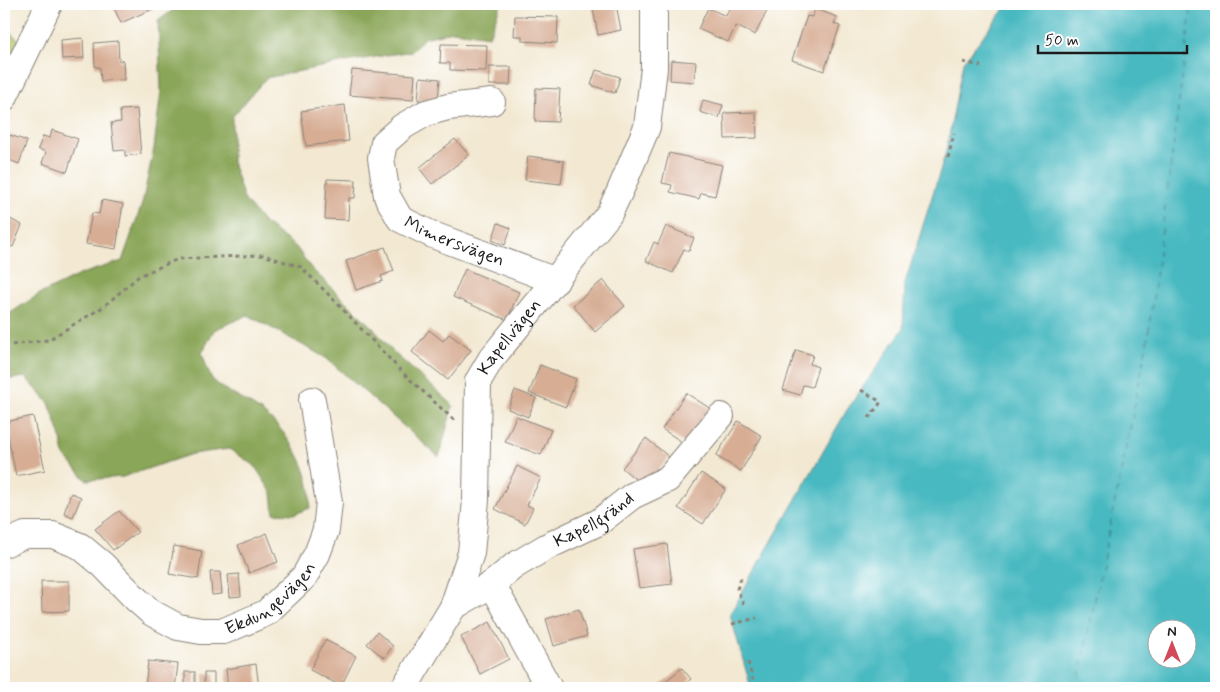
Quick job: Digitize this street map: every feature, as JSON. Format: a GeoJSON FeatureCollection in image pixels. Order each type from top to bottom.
{"type":"FeatureCollection","features":[{"type":"Feature","properties":{"kind":"street"},"geometry":{"type":"LineString","coordinates":[[4,98],[49,4]]}},
{"type":"Feature","properties":{"kind":"street","name":"Kapellvägen"},"geometry":{"type":"LineString","coordinates":[[404,688],[453,607],[471,553],[476,500],[478,381],[492,359],[609,214],[620,191],[647,127],[654,68],[654,4]]}},
{"type":"Feature","properties":{"kind":"street","name":"Mimersvägen"},"geometry":{"type":"LineString","coordinates":[[492,102],[448,107],[426,113],[402,127],[384,142],[381,158],[387,196],[400,219],[433,234],[556,281]]}},
{"type":"Feature","properties":{"kind":"street","name":"Ekdungevägen"},"geometry":{"type":"LineString","coordinates":[[4,544],[25,535],[53,535],[80,546],[152,613],[178,627],[201,631],[224,631],[258,617],[266,613],[304,577],[317,554],[326,530],[329,502],[312,400]]}},
{"type":"Feature","properties":{"kind":"street","name":"Kapellgränd"},"geometry":{"type":"LineString","coordinates":[[453,607],[492,584],[514,566],[546,547],[599,522],[632,496],[668,479],[721,416]]}},
{"type":"Feature","properties":{"kind":"street"},"geometry":{"type":"LineString","coordinates":[[492,584],[549,688]]}},
{"type":"Feature","properties":{"kind":"path"},"geometry":{"type":"LineString","coordinates":[[964,62],[981,66]]}},
{"type":"Feature","properties":{"kind":"path"},"geometry":{"type":"LineString","coordinates":[[948,158],[954,133]]}},
{"type":"Feature","properties":{"kind":"path"},"geometry":{"type":"LineString","coordinates":[[4,346],[48,340],[103,307],[139,276],[178,259],[263,255],[301,267],[402,372],[476,440]]}},
{"type":"Feature","properties":{"kind":"path"},"geometry":{"type":"LineString","coordinates":[[861,390],[881,402],[869,418]]}},
{"type":"Feature","properties":{"kind":"path"},"geometry":{"type":"LineString","coordinates":[[741,578],[737,589],[744,605]]}},
{"type":"Feature","properties":{"kind":"path"},"geometry":{"type":"LineString","coordinates":[[732,624],[757,618]]}},
{"type":"Feature","properties":{"kind":"path"},"geometry":{"type":"LineString","coordinates":[[748,662],[752,680]]}},
{"type":"Feature","properties":{"kind":"green space"},"geometry":{"type":"Polygon","coordinates":[[[181,4],[501,4],[489,36],[453,31],[424,38],[412,51],[266,78],[232,117],[232,162],[244,199],[263,222],[296,247],[311,268],[373,328],[393,352],[453,405],[439,457],[326,358],[248,315],[214,330],[202,353],[208,371],[214,381],[268,417],[286,436],[300,458],[309,483],[310,508],[295,514],[274,513],[272,493],[254,465],[229,449],[192,454],[123,477],[86,480],[64,455],[60,434],[49,403],[25,377],[4,380],[4,317],[38,295],[81,274],[122,261],[142,204],[154,148],[161,90],[158,21],[181,4]]]}},
{"type":"Feature","properties":{"kind":"green space"},"geometry":{"type":"Polygon","coordinates":[[[4,28],[19,40],[4,73],[4,28]]]}},
{"type":"Feature","properties":{"kind":"water"},"geometry":{"type":"Polygon","coordinates":[[[1008,4],[1216,4],[1216,688],[751,688],[730,614],[847,410],[903,329],[905,283],[946,152],[963,62],[1008,4]]]}},
{"type":"Feature","properties":{"kind":"building"},"geometry":{"type":"Polygon","coordinates":[[[112,4],[161,4],[161,5],[121,23],[112,4]]]}},
{"type":"Feature","properties":{"kind":"building"},"geometry":{"type":"Polygon","coordinates":[[[592,4],[616,4],[621,30],[598,35],[592,4]]]}},
{"type":"Feature","properties":{"kind":"building"},"geometry":{"type":"Polygon","coordinates":[[[731,4],[753,4],[767,11],[755,35],[736,26],[728,42],[698,29],[708,8],[726,16],[731,4]]]}},
{"type":"Feature","properties":{"kind":"building"},"geometry":{"type":"Polygon","coordinates":[[[842,4],[867,4],[867,8],[842,8],[842,4]]]}},
{"type":"Feature","properties":{"kind":"building"},"geometry":{"type":"Polygon","coordinates":[[[815,9],[837,17],[834,24],[840,26],[824,71],[792,60],[807,16],[812,17],[815,9]]]}},
{"type":"Feature","properties":{"kind":"building"},"geometry":{"type":"Polygon","coordinates":[[[515,16],[558,17],[557,43],[522,41],[522,36],[514,36],[515,16]]]}},
{"type":"Feature","properties":{"kind":"building"},"geometry":{"type":"Polygon","coordinates":[[[83,38],[84,58],[62,59],[61,40],[83,38]]]}},
{"type":"Feature","properties":{"kind":"building"},"geometry":{"type":"Polygon","coordinates":[[[118,41],[119,61],[123,60],[124,80],[101,81],[100,67],[95,67],[94,43],[118,41]]]}},
{"type":"Feature","properties":{"kind":"building"},"geometry":{"type":"Polygon","coordinates":[[[441,44],[487,45],[486,71],[450,70],[450,63],[440,63],[441,44]]]}},
{"type":"Feature","properties":{"kind":"building"},"geometry":{"type":"Polygon","coordinates":[[[671,60],[696,62],[694,82],[670,80],[671,60]]]}},
{"type":"Feature","properties":{"kind":"building"},"geometry":{"type":"Polygon","coordinates":[[[489,67],[511,67],[510,85],[489,85],[489,67]]]}},
{"type":"Feature","properties":{"kind":"building"},"geometry":{"type":"Polygon","coordinates":[[[352,70],[415,75],[413,100],[349,95],[352,70]]]}},
{"type":"Feature","properties":{"kind":"building"},"geometry":{"type":"Polygon","coordinates":[[[596,70],[620,77],[615,93],[591,85],[596,70]]]}},
{"type":"Feature","properties":{"kind":"building"},"geometry":{"type":"Polygon","coordinates":[[[420,77],[440,79],[438,101],[418,100],[420,77]]]}},
{"type":"Feature","properties":{"kind":"building"},"geometry":{"type":"Polygon","coordinates":[[[536,88],[560,89],[558,122],[535,121],[536,88]]]}},
{"type":"Feature","properties":{"kind":"building"},"geometry":{"type":"Polygon","coordinates":[[[703,100],[723,105],[719,118],[700,112],[703,100]]]}},
{"type":"Feature","properties":{"kind":"building"},"geometry":{"type":"Polygon","coordinates":[[[345,105],[349,141],[306,146],[301,111],[345,105]]]}},
{"type":"Feature","properties":{"kind":"building"},"geometry":{"type":"Polygon","coordinates":[[[137,109],[141,154],[125,156],[125,150],[114,151],[111,123],[121,122],[120,110],[137,109]]]}},
{"type":"Feature","properties":{"kind":"building"},"geometry":{"type":"Polygon","coordinates":[[[756,112],[757,138],[725,139],[724,113],[756,112]]]}},
{"type":"Feature","properties":{"kind":"building"},"geometry":{"type":"Polygon","coordinates":[[[52,130],[78,139],[67,172],[42,163],[46,152],[38,149],[43,136],[50,138],[52,130]]]}},
{"type":"Feature","properties":{"kind":"building"},"geometry":{"type":"Polygon","coordinates":[[[10,135],[27,141],[19,164],[4,158],[4,152],[10,135]]]}},
{"type":"Feature","properties":{"kind":"building"},"geometry":{"type":"Polygon","coordinates":[[[455,139],[469,155],[432,184],[419,168],[455,139]]]}},
{"type":"Feature","properties":{"kind":"building"},"geometry":{"type":"Polygon","coordinates":[[[669,153],[722,165],[715,196],[701,193],[699,199],[670,192],[672,185],[662,183],[669,153]]]}},
{"type":"Feature","properties":{"kind":"building"},"geometry":{"type":"Polygon","coordinates":[[[528,156],[564,161],[561,184],[525,180],[528,156]]]}},
{"type":"Feature","properties":{"kind":"building"},"geometry":{"type":"Polygon","coordinates":[[[327,179],[356,180],[355,198],[349,198],[348,220],[325,219],[327,179]]]}},
{"type":"Feature","properties":{"kind":"building"},"geometry":{"type":"Polygon","coordinates":[[[102,200],[123,204],[116,249],[86,244],[92,213],[99,214],[102,200]]]}},
{"type":"Feature","properties":{"kind":"building"},"geometry":{"type":"Polygon","coordinates":[[[4,216],[22,225],[13,247],[4,243],[4,216]]]}},
{"type":"Feature","properties":{"kind":"building"},"geometry":{"type":"Polygon","coordinates":[[[498,223],[511,228],[505,245],[492,240],[498,223]]]}},
{"type":"Feature","properties":{"kind":"building"},"geometry":{"type":"Polygon","coordinates":[[[666,226],[694,238],[689,251],[684,249],[673,273],[646,261],[654,242],[658,244],[666,226]]]}},
{"type":"Feature","properties":{"kind":"building"},"geometry":{"type":"Polygon","coordinates":[[[385,247],[394,271],[381,276],[383,281],[356,290],[346,261],[385,247]]]}},
{"type":"Feature","properties":{"kind":"building"},"geometry":{"type":"Polygon","coordinates":[[[465,269],[519,292],[507,320],[453,297],[465,269]]]}},
{"type":"Feature","properties":{"kind":"building"},"geometry":{"type":"Polygon","coordinates":[[[603,280],[625,306],[595,332],[573,305],[603,280]]]}},
{"type":"Feature","properties":{"kind":"building"},"geometry":{"type":"Polygon","coordinates":[[[429,330],[443,341],[449,334],[471,350],[448,380],[412,352],[429,330]]]}},
{"type":"Feature","properties":{"kind":"building"},"geometry":{"type":"Polygon","coordinates":[[[796,350],[813,355],[810,364],[818,367],[812,387],[803,385],[800,395],[783,390],[796,350]]]}},
{"type":"Feature","properties":{"kind":"building"},"geometry":{"type":"Polygon","coordinates":[[[540,365],[576,379],[566,407],[529,393],[540,365]]]}},
{"type":"Feature","properties":{"kind":"building"},"geometry":{"type":"Polygon","coordinates":[[[515,390],[536,398],[528,417],[508,409],[515,390]]]}},
{"type":"Feature","properties":{"kind":"building"},"geometry":{"type":"Polygon","coordinates":[[[686,393],[711,409],[687,445],[662,429],[686,393]]]}},
{"type":"Feature","properties":{"kind":"building"},"geometry":{"type":"Polygon","coordinates":[[[33,416],[45,470],[16,476],[5,422],[33,416]]]}},
{"type":"Feature","properties":{"kind":"building"},"geometry":{"type":"Polygon","coordinates":[[[516,416],[551,430],[541,455],[505,442],[516,416]]]}},
{"type":"Feature","properties":{"kind":"building"},"geometry":{"type":"Polygon","coordinates":[[[738,421],[762,436],[741,471],[716,456],[738,421]]]}},
{"type":"Feature","properties":{"kind":"building"},"geometry":{"type":"Polygon","coordinates":[[[646,438],[669,457],[645,487],[622,468],[646,438]]]}},
{"type":"Feature","properties":{"kind":"building"},"geometry":{"type":"Polygon","coordinates":[[[517,466],[541,478],[527,505],[533,508],[525,524],[495,509],[517,466]]]}},
{"type":"Feature","properties":{"kind":"building"},"geometry":{"type":"Polygon","coordinates":[[[701,473],[726,489],[703,524],[678,508],[701,473]]]}},
{"type":"Feature","properties":{"kind":"building"},"geometry":{"type":"Polygon","coordinates":[[[71,493],[81,497],[73,517],[64,513],[71,493]]]}},
{"type":"Feature","properties":{"kind":"building"},"geometry":{"type":"Polygon","coordinates":[[[119,511],[138,532],[113,550],[95,529],[119,511]]]}},
{"type":"Feature","properties":{"kind":"building"},"geometry":{"type":"Polygon","coordinates":[[[267,533],[278,562],[249,573],[238,545],[267,533]]]}},
{"type":"Feature","properties":{"kind":"building"},"geometry":{"type":"Polygon","coordinates":[[[667,544],[672,584],[639,588],[633,549],[667,544]]]}},
{"type":"Feature","properties":{"kind":"building"},"geometry":{"type":"Polygon","coordinates":[[[174,546],[202,551],[198,579],[169,574],[174,546]]]}},
{"type":"Feature","properties":{"kind":"building"},"geometry":{"type":"Polygon","coordinates":[[[210,572],[220,572],[222,594],[212,595],[210,572]]]}},
{"type":"Feature","properties":{"kind":"building"},"geometry":{"type":"Polygon","coordinates":[[[239,574],[241,596],[230,597],[228,575],[239,574]]]}},
{"type":"Feature","properties":{"kind":"building"},"geometry":{"type":"Polygon","coordinates":[[[41,581],[69,581],[69,611],[42,612],[41,581]]]}},
{"type":"Feature","properties":{"kind":"building"},"geometry":{"type":"Polygon","coordinates":[[[579,609],[587,636],[554,646],[546,619],[579,609]]]}},
{"type":"Feature","properties":{"kind":"building"},"geometry":{"type":"Polygon","coordinates":[[[490,622],[509,659],[480,674],[461,637],[490,622]]]}},
{"type":"Feature","properties":{"kind":"building"},"geometry":{"type":"Polygon","coordinates":[[[377,632],[393,646],[384,658],[367,644],[377,632]]]}},
{"type":"Feature","properties":{"kind":"building"},"geometry":{"type":"Polygon","coordinates":[[[325,640],[356,656],[341,686],[310,670],[325,640]]]}},
{"type":"Feature","properties":{"kind":"building"},"geometry":{"type":"Polygon","coordinates":[[[148,661],[178,664],[175,688],[145,688],[148,661]]]}},
{"type":"Feature","properties":{"kind":"building"},"geometry":{"type":"Polygon","coordinates":[[[256,664],[259,688],[228,688],[226,669],[256,664]]]}},
{"type":"Feature","properties":{"kind":"building"},"geometry":{"type":"Polygon","coordinates":[[[682,668],[691,679],[687,682],[692,688],[657,688],[682,668]]]}},
{"type":"Feature","properties":{"kind":"building"},"geometry":{"type":"Polygon","coordinates":[[[185,672],[195,672],[195,688],[185,688],[185,672]]]}},
{"type":"Feature","properties":{"kind":"building"},"geometry":{"type":"Polygon","coordinates":[[[204,673],[214,673],[214,688],[204,688],[204,673]]]}},
{"type":"Feature","properties":{"kind":"ferry route"},"geometry":{"type":"LineString","coordinates":[[1077,688],[1147,344],[1192,4]]}}]}
